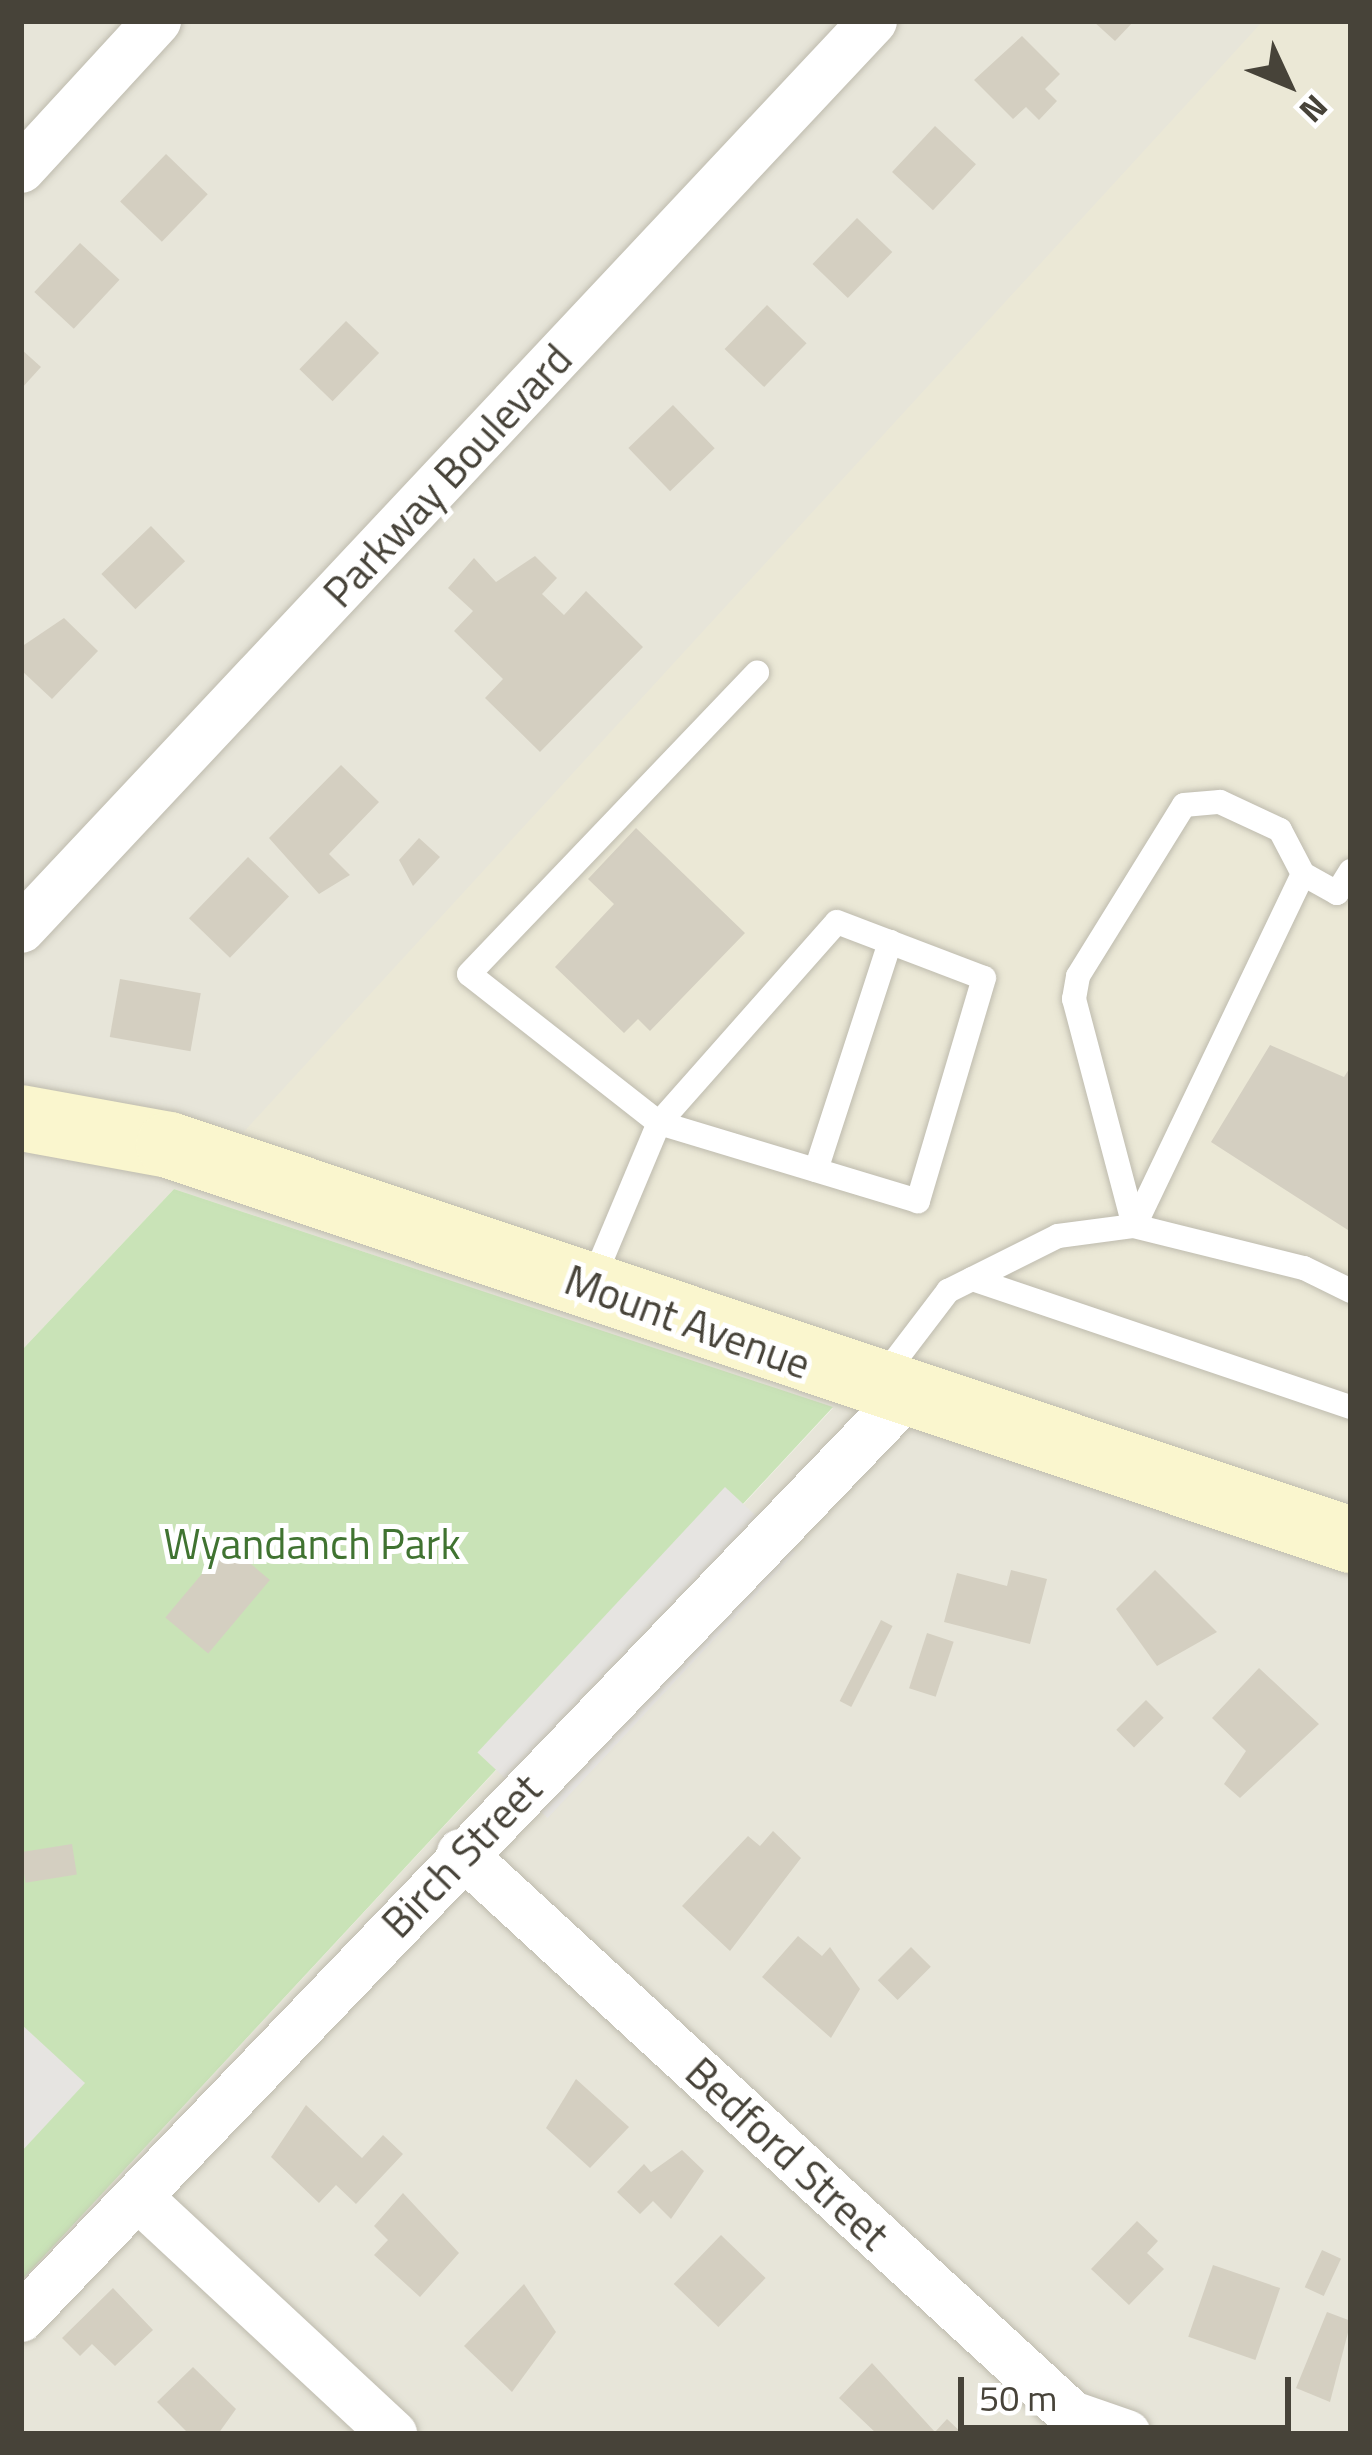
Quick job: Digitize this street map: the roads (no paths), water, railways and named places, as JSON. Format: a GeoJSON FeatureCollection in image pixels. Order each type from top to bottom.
{"type":"FeatureCollection","features":[{"type":"Feature","properties":{"kind":"street"},"geometry":{"type":"LineString","coordinates":[[21,169],[157,21]]}},
{"type":"Feature","properties":{"kind":"street","name":"Parkway Boulevard"},"geometry":{"type":"LineString","coordinates":[[21,929],[873,21]]}},
{"type":"Feature","properties":{"kind":"street","name":"Mount Avenue"},"geometry":{"type":"LineString","coordinates":[[21,1118],[169,1145],[591,1285],[889,1392],[1351,1540]]}},
{"type":"Feature","properties":{"kind":"street","name":"Birch Street"},"geometry":{"type":"LineString","coordinates":[[21,2318],[140,2198],[889,1392]]}},
{"type":"Feature","properties":{"kind":"street","name":"Bedford Street"},"geometry":{"type":"LineString","coordinates":[[460,1853],[1072,2414],[1126,2434]]}},
{"type":"Feature","properties":{"kind":"street"},"geometry":{"type":"LineString","coordinates":[[140,2198],[393,2434]]}},
{"type":"Feature","properties":{"kind":"lane"},"geometry":{"type":"LineString","coordinates":[[591,1285],[659,1123],[837,922],[984,978],[919,1202],[659,1123],[469,974],[757,673]]}},
{"type":"Feature","properties":{"kind":"lane"},"geometry":{"type":"LineString","coordinates":[[1184,805],[1254,813],[1299,849],[1304,874],[1134,1226],[1074,999],[1078,976],[1184,805]]}},
{"type":"Feature","properties":{"kind":"lane"},"geometry":{"type":"LineString","coordinates":[[1304,874],[1337,893],[1351,872]]}},
{"type":"Feature","properties":{"kind":"lane"},"geometry":{"type":"LineString","coordinates":[[816,1171],[890,942]]}},
{"type":"Feature","properties":{"kind":"lane"},"geometry":{"type":"LineString","coordinates":[[889,1392],[948,1291],[1058,1236],[1134,1226],[1304,1268],[1351,1291]]}},
{"type":"Feature","properties":{"kind":"lane"},"geometry":{"type":"LineString","coordinates":[[972,1279],[1351,1407]]}},
{"type":"Feature","properties":{"kind":"park label","name":"Wyandanch Park"},"geometry":{"type":"Point","coordinates":[312,1543]}}]}
